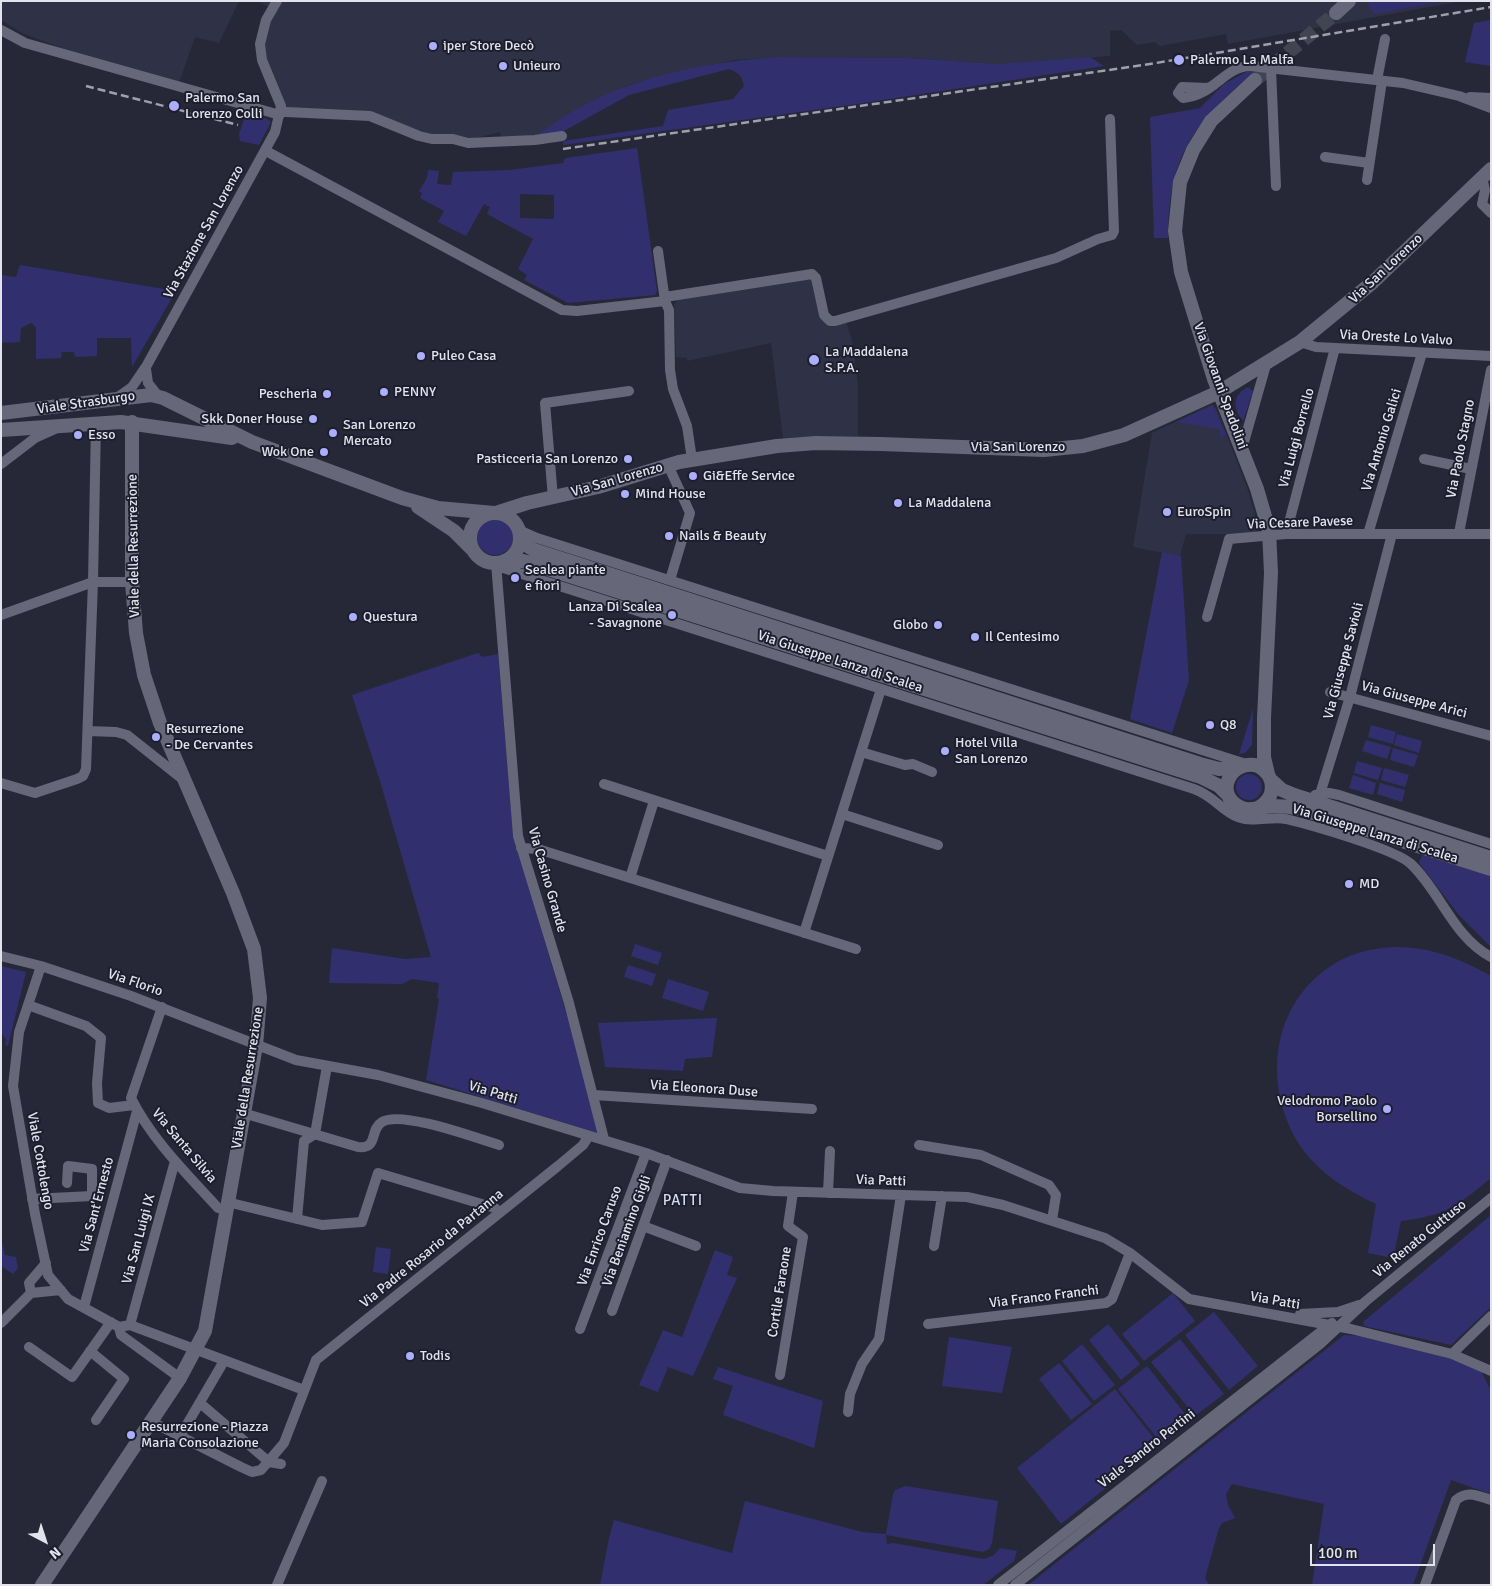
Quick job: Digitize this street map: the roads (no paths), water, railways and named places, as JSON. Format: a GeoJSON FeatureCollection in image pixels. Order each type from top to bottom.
{"type":"FeatureCollection","features":[{"type":"Feature","properties":{"kind":"street"},"geometry":{"type":"LineString","coordinates":[[277,1],[266,20],[260,44],[262,60],[280,102],[282,113]]}},
{"type":"Feature","properties":{"kind":"street"},"geometry":{"type":"LineString","coordinates":[[1336,13],[1349,1]]}},
{"type":"Feature","properties":{"kind":"street"},"geometry":{"type":"LineString","coordinates":[[1,30],[25,43],[282,113],[370,116],[419,136],[432,139],[452,139],[468,143],[535,140],[562,136]]}},
{"type":"Feature","properties":{"kind":"street"},"geometry":{"type":"LineString","coordinates":[[1367,180],[1385,39]]}},
{"type":"Feature","properties":{"kind":"street"},"geometry":{"type":"LineString","coordinates":[[1214,85],[1242,67],[1271,68],[1413,85],[1459,96],[1491,108]]}},
{"type":"Feature","properties":{"kind":"street"},"geometry":{"type":"LineString","coordinates":[[1271,68],[1276,186]]}},
{"type":"Feature","properties":{"kind":"street","name":"Via Giovanni Spadolini"},"geometry":{"type":"LineString","coordinates":[[1255,80],[1223,108],[1201,135],[1183,174],[1176,216],[1176,241],[1181,272],[1219,392],[1262,503],[1270,536],[1271,573],[1264,718],[1264,758],[1270,778]]}},
{"type":"Feature","properties":{"kind":"street"},"geometry":{"type":"LineString","coordinates":[[1459,96],[1491,98]]}},
{"type":"Feature","properties":{"kind":"street","name":"Via Stazione San Lorenzo"},"geometry":{"type":"LineString","coordinates":[[116,398],[132,387],[147,365],[266,151],[282,113]]}},
{"type":"Feature","properties":{"kind":"street"},"geometry":{"type":"LineString","coordinates":[[266,151],[557,308],[577,311],[665,299],[812,274],[816,278],[824,315],[830,321],[835,321],[1050,260],[1098,239],[1107,237],[1114,231],[1110,119]]}},
{"type":"Feature","properties":{"kind":"street"},"geometry":{"type":"LineString","coordinates":[[1326,157],[1369,163]]}},
{"type":"Feature","properties":{"kind":"street"},"geometry":{"type":"LineString","coordinates":[[1486,173],[1486,190],[1482,204],[1491,213]]}},
{"type":"Feature","properties":{"kind":"street","name":"Via San Lorenzo"},"geometry":{"type":"LineString","coordinates":[[252,442],[402,498],[438,508],[495,513],[527,503],[598,487],[692,459],[797,443],[889,444],[1025,450],[1066,449],[1124,435],[1219,392],[1266,365],[1300,342],[1373,282],[1486,173]]}},
{"type":"Feature","properties":{"kind":"street"},"geometry":{"type":"LineString","coordinates":[[658,250],[665,299],[669,310],[670,370],[673,389],[687,426],[692,459]]}},
{"type":"Feature","properties":{"kind":"street","name":"Via Oreste Lo Valvo"},"geometry":{"type":"LineString","coordinates":[[1300,342],[1316,347],[1422,354],[1491,356]]}},
{"type":"Feature","properties":{"kind":"street","name":"Via Luigi Borrello"},"geometry":{"type":"LineString","coordinates":[[1286,534],[1335,348]]}},
{"type":"Feature","properties":{"kind":"street","name":"Via Antonio Galici"},"geometry":{"type":"LineString","coordinates":[[1368,534],[1422,354]]}},
{"type":"Feature","properties":{"kind":"street"},"geometry":{"type":"LineString","coordinates":[[147,365],[146,379],[173,408],[172,414],[165,423],[158,426]]}},
{"type":"Feature","properties":{"kind":"street"},"geometry":{"type":"LineString","coordinates":[[1242,449],[1266,365]]}},
{"type":"Feature","properties":{"kind":"street","name":"Via Paolo Stagno"},"geometry":{"type":"LineString","coordinates":[[1459,534],[1491,370]]}},
{"type":"Feature","properties":{"kind":"street"},"geometry":{"type":"LineString","coordinates":[[552,498],[545,403],[629,391]]}},
{"type":"Feature","properties":{"kind":"street","name":"Viale Strasburgo"},"geometry":{"type":"LineString","coordinates":[[1,413],[65,407],[144,395],[164,399]]}},
{"type":"Feature","properties":{"kind":"street"},"geometry":{"type":"LineString","coordinates":[[164,399],[252,442]]}},
{"type":"Feature","properties":{"kind":"street"},"geometry":{"type":"LineString","coordinates":[[1,783],[35,793],[83,776],[86,769],[93,582],[96,422]]}},
{"type":"Feature","properties":{"kind":"street","name":"Viale Strasburgo"},"geometry":{"type":"LineString","coordinates":[[1,430],[96,422],[132,422],[252,442]]}},
{"type":"Feature","properties":{"kind":"street","name":"Viale della Resurrezione"},"geometry":{"type":"LineString","coordinates":[[42,1585],[152,1422],[197,1349],[205,1331],[256,1046],[260,998],[254,949],[160,723],[144,675],[136,633],[132,582],[132,422]]}},
{"type":"Feature","properties":{"kind":"street"},"geometry":{"type":"LineString","coordinates":[[1,464],[35,438],[66,426]]}},
{"type":"Feature","properties":{"kind":"street"},"geometry":{"type":"LineString","coordinates":[[1424,460],[1471,469]]}},
{"type":"Feature","properties":{"kind":"street"},"geometry":{"type":"LineString","coordinates":[[668,465],[690,513],[670,580]]}},
{"type":"Feature","properties":{"kind":"street","name":"Via San Lorenzo"},"geometry":{"type":"LineString","coordinates":[[402,498],[448,526],[474,550]]}},
{"type":"Feature","properties":{"kind":"street","name":"Via San Lorenzo"},"geometry":{"type":"LineString","coordinates":[[520,533],[521,519],[528,509],[552,498]]}},
{"type":"Feature","properties":{"kind":"street"},"geometry":{"type":"LineString","coordinates":[[495,513],[512,519],[520,533],[516,551],[499,563],[484,560],[474,550],[470,542],[471,528],[480,518],[495,513]]}},
{"type":"Feature","properties":{"kind":"street","name":"Via Giuseppe Lanza di Scalea"},"geometry":{"type":"LineString","coordinates":[[520,533],[1244,765]]}},
{"type":"Feature","properties":{"kind":"street","name":"Via Giuseppe Lanza di Scalea"},"geometry":{"type":"LineString","coordinates":[[520,533],[526,545],[534,550],[1207,766],[1225,769],[1244,765]]}},
{"type":"Feature","properties":{"kind":"street","name":"Via Cesare Pavese"},"geometry":{"type":"LineString","coordinates":[[1207,617],[1229,540],[1286,534],[1491,534]]}},
{"type":"Feature","properties":{"kind":"street","name":"Via Giuseppe Savioli"},"geometry":{"type":"LineString","coordinates":[[1320,794],[1350,697],[1392,534]]}},
{"type":"Feature","properties":{"kind":"street","name":"Via Giuseppe Lanza di Scalea"},"geometry":{"type":"LineString","coordinates":[[499,563],[523,561],[1209,780],[1228,795]]}},
{"type":"Feature","properties":{"kind":"street","name":"Via Giuseppe Lanza di Scalea"},"geometry":{"type":"LineString","coordinates":[[499,563],[1200,792],[1241,818],[1272,817],[1286,819],[1491,869]]}},
{"type":"Feature","properties":{"kind":"street","name":"Via Casino Grande"},"geometry":{"type":"LineString","coordinates":[[499,563],[502,654],[518,836],[594,1096],[604,1139]]}},
{"type":"Feature","properties":{"kind":"street"},"geometry":{"type":"LineString","coordinates":[[1,616],[93,582],[132,582]]}},
{"type":"Feature","properties":{"kind":"street"},"geometry":{"type":"LineString","coordinates":[[804,933],[881,689]]}},
{"type":"Feature","properties":{"kind":"street","name":"Via Giuseppe Arici"},"geometry":{"type":"LineString","coordinates":[[1330,692],[1490,732]]}},
{"type":"Feature","properties":{"kind":"street","name":"Via Giovanni Spadolini"},"geometry":{"type":"LineString","coordinates":[[1244,765],[1256,753],[1264,718]]}},
{"type":"Feature","properties":{"kind":"street"},"geometry":{"type":"LineString","coordinates":[[88,731],[116,732],[127,735],[185,781]]}},
{"type":"Feature","properties":{"kind":"street","name":"Via Giuseppe Lanza di Scalea"},"geometry":{"type":"LineString","coordinates":[[1098,731],[1142,732]]}},
{"type":"Feature","properties":{"kind":"street"},"geometry":{"type":"LineString","coordinates":[[861,752],[904,765],[913,764],[932,772]]}},
{"type":"Feature","properties":{"kind":"street"},"geometry":{"type":"LineString","coordinates":[[1244,765],[1258,766],[1270,778],[1271,795],[1258,808],[1241,808],[1228,795],[1228,778],[1244,765]]}},
{"type":"Feature","properties":{"kind":"street","name":"Via Giuseppe Lanza di Scalea"},"geometry":{"type":"LineString","coordinates":[[1124,767],[1176,770]]}},
{"type":"Feature","properties":{"kind":"street","name":"Via Giuseppe Lanza di Scalea"},"geometry":{"type":"LineString","coordinates":[[1270,778],[1284,791],[1297,797],[1491,858]]}},
{"type":"Feature","properties":{"kind":"street"},"geometry":{"type":"LineString","coordinates":[[604,784],[828,856]]}},
{"type":"Feature","properties":{"kind":"street","name":"Via Giuseppe Lanza di Scalea"},"geometry":{"type":"LineString","coordinates":[[1297,797],[1336,794],[1491,844]]}},
{"type":"Feature","properties":{"kind":"street"},"geometry":{"type":"LineString","coordinates":[[630,878],[654,801]]}},
{"type":"Feature","properties":{"kind":"street","name":"Via Giuseppe Lanza di Scalea"},"geometry":{"type":"LineString","coordinates":[[1258,808],[1290,807],[1370,838],[1396,854],[1410,863],[1464,934],[1480,950],[1491,957]]}},
{"type":"Feature","properties":{"kind":"street"},"geometry":{"type":"LineString","coordinates":[[842,814],[938,845]]}},
{"type":"Feature","properties":{"kind":"street"},"geometry":{"type":"LineString","coordinates":[[521,848],[538,849],[856,949]]}},
{"type":"Feature","properties":{"kind":"street","name":"Via Florio"},"geometry":{"type":"LineString","coordinates":[[1,956],[40,965],[162,1007],[256,1046]]}},
{"type":"Feature","properties":{"kind":"street","name":"Viale Cottolengo"},"geometry":{"type":"LineString","coordinates":[[40,965],[19,1032],[13,1086],[32,1199],[48,1275],[68,1299],[115,1325],[120,1334],[180,1378]]}},
{"type":"Feature","properties":{"kind":"street"},"geometry":{"type":"LineString","coordinates":[[28,1006],[86,1026],[101,1038],[97,1082],[98,1103],[109,1108],[136,1108]]}},
{"type":"Feature","properties":{"kind":"street","name":"Via Santa Silvia"},"geometry":{"type":"LineString","coordinates":[[162,1007],[131,1098],[136,1108],[175,1161],[218,1208],[226,1206]]}},
{"type":"Feature","properties":{"kind":"street","name":"Via Patti"},"geometry":{"type":"LineString","coordinates":[[256,1046],[296,1060],[411,1083],[588,1137],[604,1139],[668,1160],[740,1188],[793,1192],[968,1197],[1052,1220],[1105,1238],[1130,1253],[1189,1299],[1335,1326],[1452,1354],[1491,1371]]}},
{"type":"Feature","properties":{"kind":"street"},"geometry":{"type":"LineString","coordinates":[[316,1134],[327,1066]]}},
{"type":"Feature","properties":{"kind":"street","name":"Via Eleonora Duse"},"geometry":{"type":"LineString","coordinates":[[594,1096],[812,1109]]}},
{"type":"Feature","properties":{"kind":"street","name":"Via Sant'Ernesto"},"geometry":{"type":"LineString","coordinates":[[84,1307],[136,1108]]}},
{"type":"Feature","properties":{"kind":"street"},"geometry":{"type":"LineString","coordinates":[[243,1113],[362,1148],[373,1143],[378,1126],[383,1121],[404,1118],[499,1145]]}},
{"type":"Feature","properties":{"kind":"street"},"geometry":{"type":"LineString","coordinates":[[296,1220],[304,1141],[316,1134]]}},
{"type":"Feature","properties":{"kind":"street","name":"Via Padre Rosario da Partanna"},"geometry":{"type":"LineString","coordinates":[[269,1462],[284,1443],[316,1360],[583,1145],[588,1137]]}},
{"type":"Feature","properties":{"kind":"street"},"geometry":{"type":"LineString","coordinates":[[919,1145],[980,1154],[1046,1183],[1056,1192],[1052,1220]]}},
{"type":"Feature","properties":{"kind":"street"},"geometry":{"type":"LineString","coordinates":[[828,1193],[830,1151]]}},
{"type":"Feature","properties":{"kind":"street","name":"Via Enrico Caruso"},"geometry":{"type":"LineString","coordinates":[[580,1330],[646,1153]]}},
{"type":"Feature","properties":{"kind":"street","name":"Via Beniamino Gigli"},"geometry":{"type":"LineString","coordinates":[[612,1311],[668,1160]]}},
{"type":"Feature","properties":{"kind":"street","name":"Via San Luigi IX"},"geometry":{"type":"LineString","coordinates":[[130,1325],[175,1161]]}},
{"type":"Feature","properties":{"kind":"street"},"geometry":{"type":"LineString","coordinates":[[32,1199],[92,1196],[92,1169],[68,1166],[67,1183]]}},
{"type":"Feature","properties":{"kind":"street"},"geometry":{"type":"LineString","coordinates":[[226,1206],[322,1225],[362,1222],[378,1173],[495,1208],[499,1213]]}},
{"type":"Feature","properties":{"kind":"street","name":"Cortile Faraone"},"geometry":{"type":"LineString","coordinates":[[780,1375],[803,1237],[788,1226],[793,1192]]}},
{"type":"Feature","properties":{"kind":"street"},"geometry":{"type":"LineString","coordinates":[[848,1412],[850,1394],[862,1364],[879,1339],[901,1195]]}},
{"type":"Feature","properties":{"kind":"street"},"geometry":{"type":"LineString","coordinates":[[934,1246],[942,1196]]}},
{"type":"Feature","properties":{"kind":"street","name":"Via Renato Guttuso"},"geometry":{"type":"LineString","coordinates":[[1317,1340],[1491,1198]]}},
{"type":"Feature","properties":{"kind":"street"},"geometry":{"type":"LineString","coordinates":[[643,1226],[696,1246]]}},
{"type":"Feature","properties":{"kind":"street","name":"Via Franco Franchi"},"geometry":{"type":"LineString","coordinates":[[928,1324],[1106,1303],[1112,1299],[1130,1253]]}},
{"type":"Feature","properties":{"kind":"street"},"geometry":{"type":"LineString","coordinates":[[31,1293],[29,1283],[46,1263]]}},
{"type":"Feature","properties":{"kind":"street"},"geometry":{"type":"LineString","coordinates":[[1,1323],[31,1293],[61,1290]]}},
{"type":"Feature","properties":{"kind":"street"},"geometry":{"type":"LineString","coordinates":[[1237,1308],[1321,1314],[1344,1311],[1365,1302]]}},
{"type":"Feature","properties":{"kind":"street"},"geometry":{"type":"LineString","coordinates":[[1452,1354],[1491,1316]]}},
{"type":"Feature","properties":{"kind":"street"},"geometry":{"type":"LineString","coordinates":[[30,1347],[72,1377],[90,1352],[115,1325],[130,1325],[304,1390]]}},
{"type":"Feature","properties":{"kind":"street","name":"Viale Sandro Pertini"},"geometry":{"type":"LineString","coordinates":[[998,1585],[1317,1340]]}},
{"type":"Feature","properties":{"kind":"street","name":"Viale Sandro Pertini"},"geometry":{"type":"LineString","coordinates":[[1015,1585],[1317,1340]]}},
{"type":"Feature","properties":{"kind":"street"},"geometry":{"type":"LineString","coordinates":[[90,1352],[124,1379],[96,1420]]}},
{"type":"Feature","properties":{"kind":"street"},"geometry":{"type":"LineString","coordinates":[[180,1438],[224,1361]]}},
{"type":"Feature","properties":{"kind":"street"},"geometry":{"type":"LineString","coordinates":[[200,1403],[269,1462],[281,1464]]}},
{"type":"Feature","properties":{"kind":"street"},"geometry":{"type":"LineString","coordinates":[[152,1422],[180,1438],[252,1472],[261,1470],[269,1462]]}},
{"type":"Feature","properties":{"kind":"street"},"geometry":{"type":"LineString","coordinates":[[277,1585],[322,1481]]}},
{"type":"Feature","properties":{"kind":"street"},"geometry":{"type":"LineString","coordinates":[[1424,1585],[1456,1500],[1463,1494],[1470,1494],[1491,1500]]}},
{"type":"Feature","properties":{"kind":"tunnel"},"geometry":{"type":"LineString","coordinates":[[1255,80],[1336,13]]}},
{"type":"Feature","properties":{"kind":"railway"},"geometry":{"type":"LineString","coordinates":[[563,149],[1150,64],[1491,7]]}},
{"type":"Feature","properties":{"kind":"railway"},"geometry":{"type":"LineString","coordinates":[[86,86],[238,125]]}},
{"type":"Feature","properties":{"kind":"place","name":"iper Store Decò"},"geometry":{"type":"Point","coordinates":[433,46]}},
{"type":"Feature","properties":{"kind":"place","name":"Palermo La Malfa"},"geometry":{"type":"Point","coordinates":[1179,60]}},
{"type":"Feature","properties":{"kind":"place","name":"Unieuro"},"geometry":{"type":"Point","coordinates":[503,66]}},
{"type":"Feature","properties":{"kind":"place","name":"Palermo San Lorenzo Colli"},"geometry":{"type":"Point","coordinates":[174,106]}},
{"type":"Feature","properties":{"kind":"place","name":"Puleo Casa"},"geometry":{"type":"Point","coordinates":[421,356]}},
{"type":"Feature","properties":{"kind":"place","name":"La Maddalena S.P.A."},"geometry":{"type":"Point","coordinates":[814,360]}},
{"type":"Feature","properties":{"kind":"place","name":"PENNY"},"geometry":{"type":"Point","coordinates":[384,392]}},
{"type":"Feature","properties":{"kind":"place","name":"Pescheria"},"geometry":{"type":"Point","coordinates":[327,394]}},
{"type":"Feature","properties":{"kind":"place","name":"Skk Doner House"},"geometry":{"type":"Point","coordinates":[313,419]}},
{"type":"Feature","properties":{"kind":"place","name":"San Lorenzo Mercato"},"geometry":{"type":"Point","coordinates":[333,433]}},
{"type":"Feature","properties":{"kind":"place","name":"Esso"},"geometry":{"type":"Point","coordinates":[78,435]}},
{"type":"Feature","properties":{"kind":"place","name":"Wok One"},"geometry":{"type":"Point","coordinates":[324,452]}},
{"type":"Feature","properties":{"kind":"place","name":"Pasticceria San Lorenzo"},"geometry":{"type":"Point","coordinates":[628,459]}},
{"type":"Feature","properties":{"kind":"place","name":"Gi&Effe Service"},"geometry":{"type":"Point","coordinates":[693,476]}},
{"type":"Feature","properties":{"kind":"place","name":"Mind House"},"geometry":{"type":"Point","coordinates":[625,494]}},
{"type":"Feature","properties":{"kind":"place","name":"La Maddalena"},"geometry":{"type":"Point","coordinates":[898,503]}},
{"type":"Feature","properties":{"kind":"place","name":"EuroSpin"},"geometry":{"type":"Point","coordinates":[1167,512]}},
{"type":"Feature","properties":{"kind":"place","name":"Nails & Beauty"},"geometry":{"type":"Point","coordinates":[669,536]}},
{"type":"Feature","properties":{"kind":"place","name":"Sealea piante e fiori"},"geometry":{"type":"Point","coordinates":[515,578]}},
{"type":"Feature","properties":{"kind":"place","name":"Lanza Di Scalea - Savagnone"},"geometry":{"type":"Point","coordinates":[672,615]}},
{"type":"Feature","properties":{"kind":"place","name":"Questura"},"geometry":{"type":"Point","coordinates":[353,617]}},
{"type":"Feature","properties":{"kind":"place","name":"Globo"},"geometry":{"type":"Point","coordinates":[938,625]}},
{"type":"Feature","properties":{"kind":"place","name":"Il Centesimo"},"geometry":{"type":"Point","coordinates":[975,637]}},
{"type":"Feature","properties":{"kind":"place","name":"Q8"},"geometry":{"type":"Point","coordinates":[1210,725]}},
{"type":"Feature","properties":{"kind":"place","name":"Resurrezione - De Cervantes"},"geometry":{"type":"Point","coordinates":[156,737]}},
{"type":"Feature","properties":{"kind":"place","name":"Hotel Villa San Lorenzo"},"geometry":{"type":"Point","coordinates":[945,751]}},
{"type":"Feature","properties":{"kind":"place","name":"MD"},"geometry":{"type":"Point","coordinates":[1349,884]}},
{"type":"Feature","properties":{"kind":"place","name":"Velodromo Paolo Borsellino"},"geometry":{"type":"Point","coordinates":[1387,1109]}},
{"type":"Feature","properties":{"kind":"place","name":"Todis"},"geometry":{"type":"Point","coordinates":[410,1356]}},
{"type":"Feature","properties":{"kind":"place","name":"Resurrezione - Piazza Maria Consolazione"},"geometry":{"type":"Point","coordinates":[131,1435]}},
{"type":"Feature","properties":{"kind":"district","name":"PATTI"},"geometry":{"type":"Point","coordinates":[683,1201]}}]}
